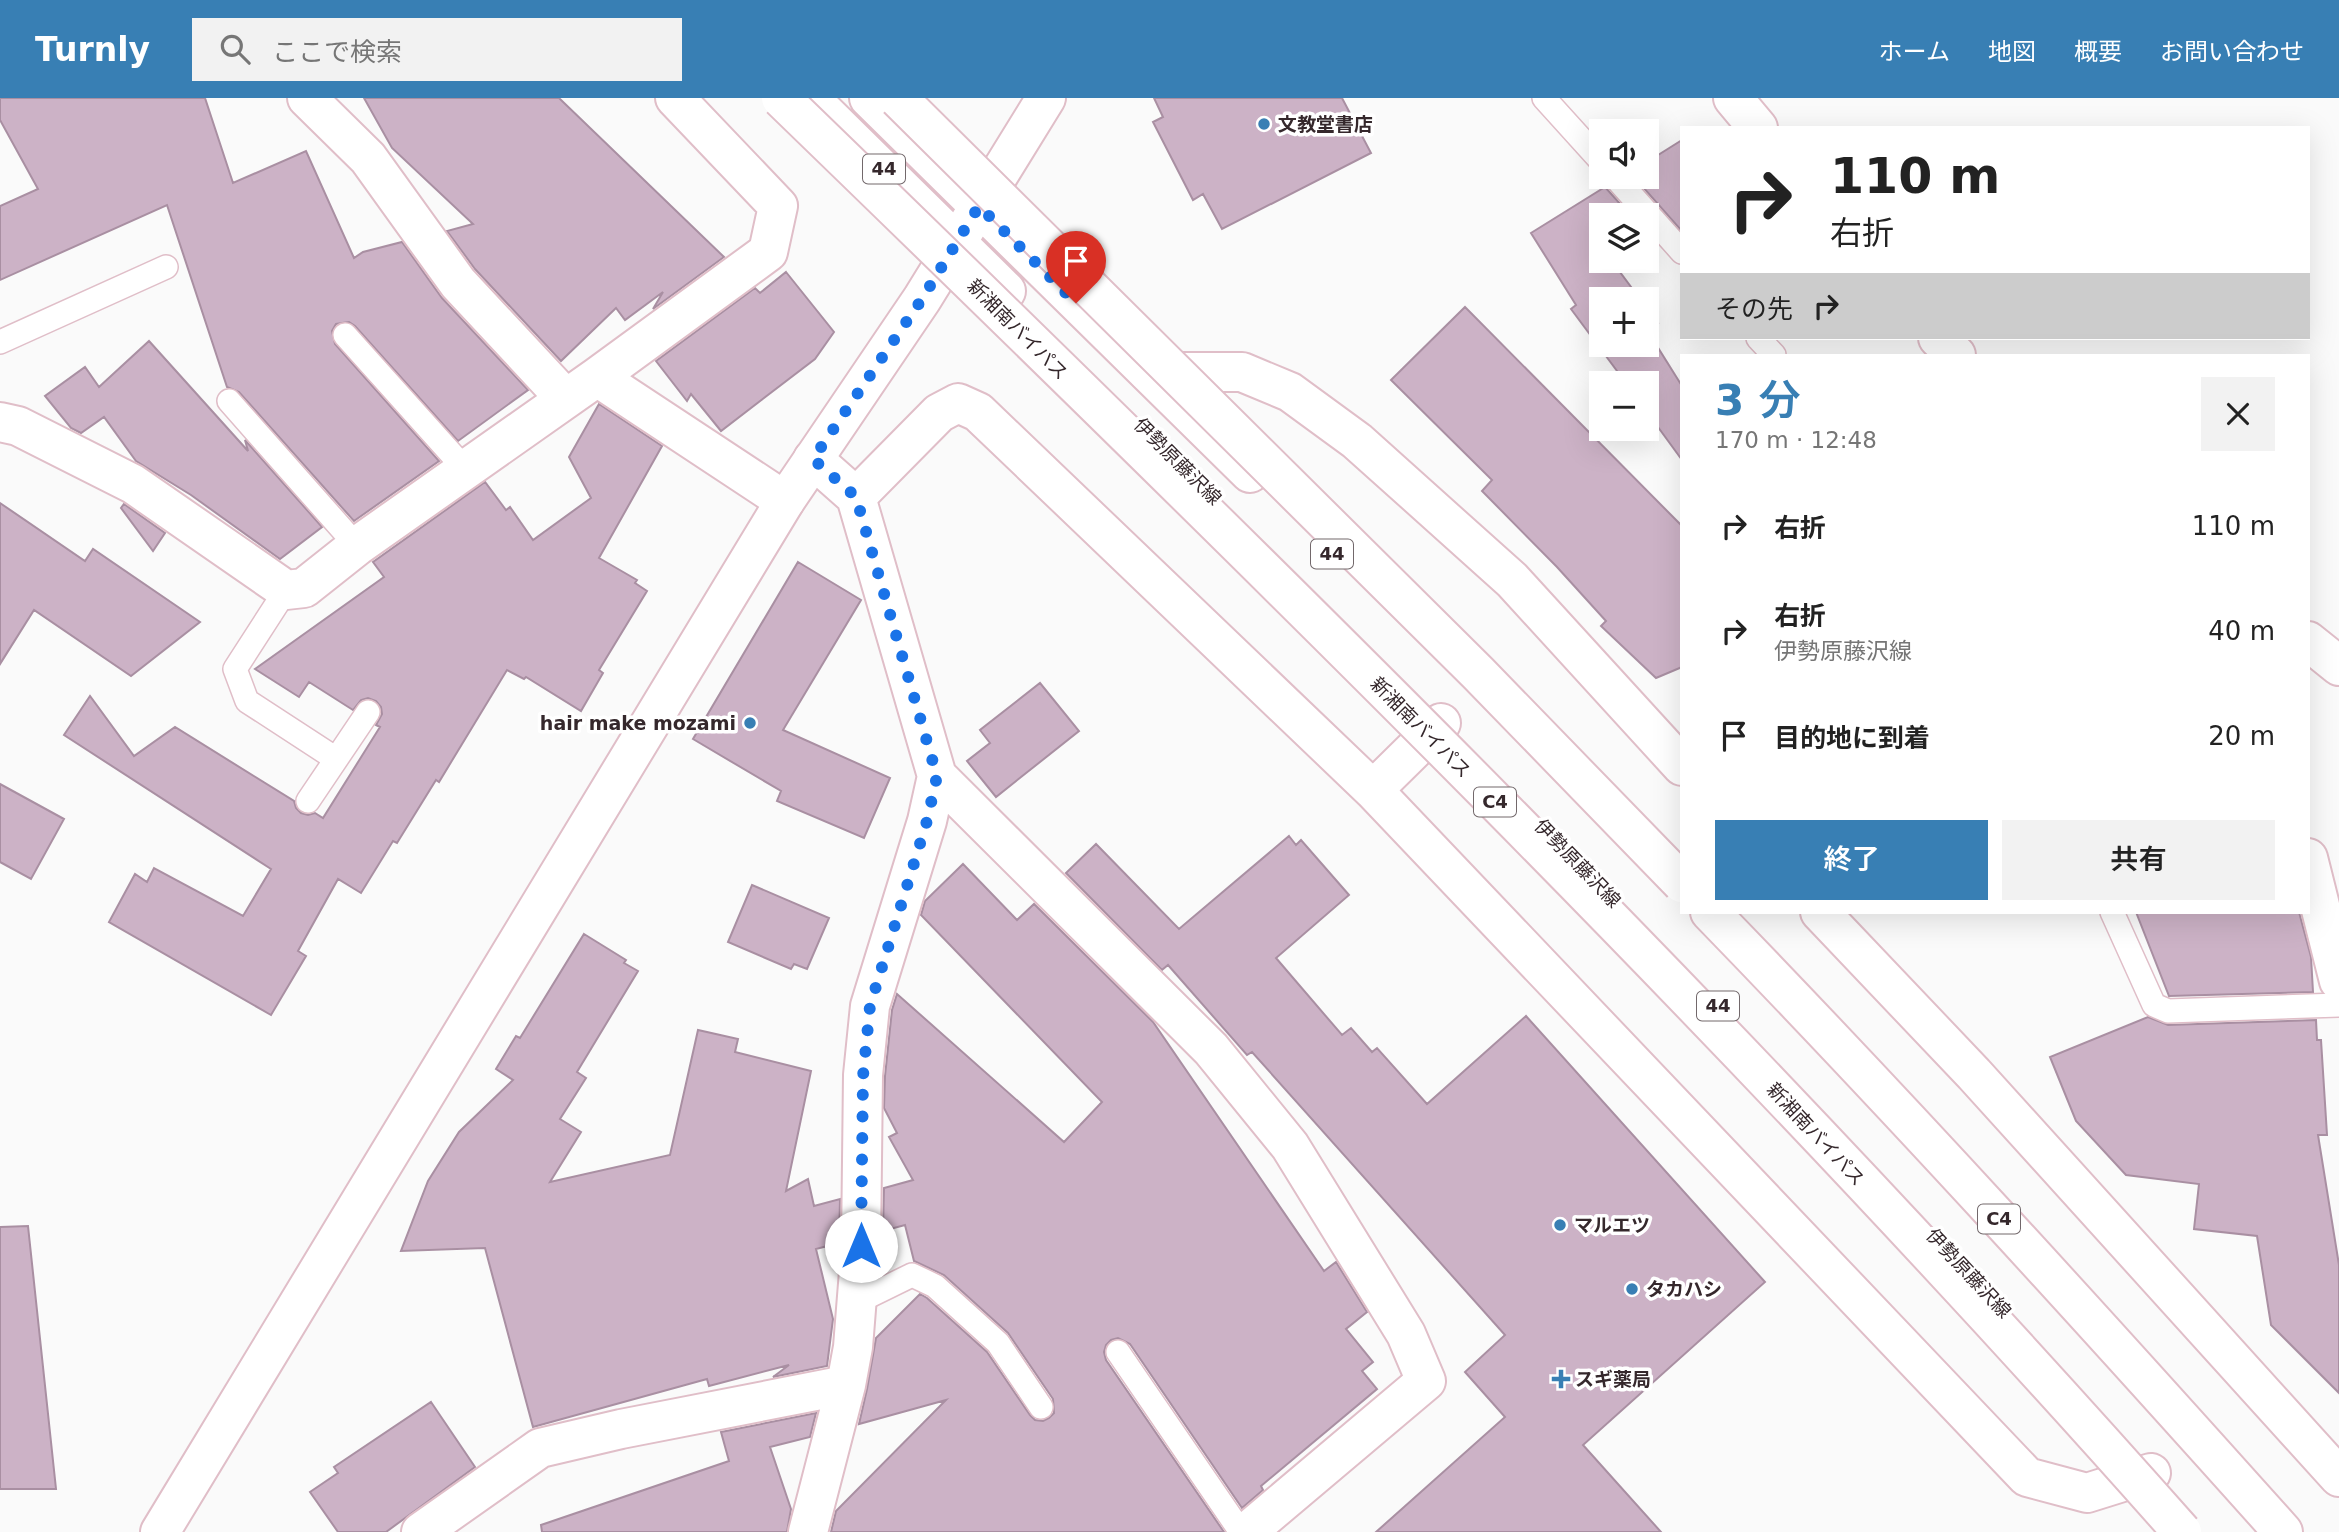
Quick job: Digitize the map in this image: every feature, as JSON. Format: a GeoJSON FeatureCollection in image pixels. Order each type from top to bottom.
{"type":"FeatureCollection","features":[{"type":"Feature","properties":{"kind":"main road"},"geometry":{"type":"LineString","coordinates":[[307,98],[368,158],[458,283],[565,398]]}},
{"type":"Feature","properties":{"kind":"main road"},"geometry":{"type":"LineString","coordinates":[[0,422],[18,426],[133,484],[286,590],[304,589],[357,546],[597,377],[768,252],[778,206],[675,98]]}},
{"type":"Feature","properties":{"kind":"main road","name":"新湘南バイパス"},"geometry":{"type":"LineString","coordinates":[[781,98],[1420,725],[1740,1052],[2051,1384],[2182,1532]]}},
{"type":"Feature","properties":{"kind":"main road","name":"伊勢原藤沢線"},"geometry":{"type":"LineString","coordinates":[[810,98],[1441,723],[1764,1053],[2063,1374],[2204,1532]]}},
{"type":"Feature","properties":{"kind":"main road","name":"44"},"geometry":{"type":"LineString","coordinates":[[869,98],[1462,680],[1680,903]]}},
{"type":"Feature","properties":{"kind":"main road"},"geometry":{"type":"LineString","coordinates":[[898,98],[1478,673],[1680,881]]}},
{"type":"Feature","properties":{"kind":"main road"},"geometry":{"type":"LineString","coordinates":[[160,1532],[785,501],[922,299],[1046,98]]}},
{"type":"Feature","properties":{"kind":"main road"},"geometry":{"type":"LineString","coordinates":[[1733,98],[1756,126]]}},
{"type":"Feature","properties":{"kind":"main road"},"geometry":{"type":"LineString","coordinates":[[1940,340],[1955,354]]}},
{"type":"Feature","properties":{"kind":"main road"},"geometry":{"type":"LineString","coordinates":[[1146,372],[1242,372],[1290,392],[1357,441],[1512,580],[1675,749]]}},
{"type":"Feature","properties":{"kind":"main road"},"geometry":{"type":"LineString","coordinates":[[597,377],[785,501]]}},
{"type":"Feature","properties":{"kind":"main road"},"geometry":{"type":"LineString","coordinates":[[856,497],[939,413],[958,403],[978,412],[1373,790],[2027,1477],[2087,1493],[2151,1474]]}},
{"type":"Feature","properties":{"kind":"main road"},"geometry":{"type":"LineString","coordinates":[[807,1532],[846,1385],[853,1347],[861,1246],[863,1076],[870,1006],[927,821],[937,776],[856,497],[813,459]]}},
{"type":"Feature","properties":{"kind":"main road"},"geometry":{"type":"LineString","coordinates":[[2310,643],[2339,666]]}},
{"type":"Feature","properties":{"kind":"main road"},"geometry":{"type":"LineString","coordinates":[[1373,790],[1441,723]]}},
{"type":"Feature","properties":{"kind":"main road"},"geometry":{"type":"LineString","coordinates":[[937,776],[1211,1049],[1290,1146],[1406,1334],[1426,1381],[1247,1532]]}},
{"type":"Feature","properties":{"kind":"main road"},"geometry":{"type":"LineString","coordinates":[[2310,866],[2339,981]]}},
{"type":"Feature","properties":{"kind":"main road","name":"44"},"geometry":{"type":"LineString","coordinates":[[1690,914],[1807,1035],[2261,1532]]}},
{"type":"Feature","properties":{"kind":"main road","name":"C4"},"geometry":{"type":"LineString","coordinates":[[1712,914],[1793,997],[2105,1332],[2283,1532]]}},
{"type":"Feature","properties":{"kind":"main road"},"geometry":{"type":"LineString","coordinates":[[1822,914],[1974,1074],[2339,1477]]}},
{"type":"Feature","properties":{"kind":"main road"},"geometry":{"type":"LineString","coordinates":[[421,1532],[541,1448],[621,1429],[846,1385]]}},
{"type":"Feature","properties":{"kind":"lane"},"geometry":{"type":"LineString","coordinates":[[1544,98],[1589,148]]}},
{"type":"Feature","properties":{"kind":"lane"},"geometry":{"type":"LineString","coordinates":[[1626,189],[1680,250]]}},
{"type":"Feature","properties":{"kind":"lane"},"geometry":{"type":"LineString","coordinates":[[0,342],[166,267]]}},
{"type":"Feature","properties":{"kind":"lane"},"geometry":{"type":"LineString","coordinates":[[345,335],[466,468]]}},
{"type":"Feature","properties":{"kind":"lane"},"geometry":{"type":"LineString","coordinates":[[1760,340],[1773,354]]}},
{"type":"Feature","properties":{"kind":"lane"},"geometry":{"type":"LineString","coordinates":[[229,401],[357,546]]}},
{"type":"Feature","properties":{"kind":"lane"},"geometry":{"type":"LineString","coordinates":[[286,590],[235,669],[247,701],[335,759]]}},
{"type":"Feature","properties":{"kind":"lane"},"geometry":{"type":"LineString","coordinates":[[308,801],[368,712]]}},
{"type":"Feature","properties":{"kind":"lane"},"geometry":{"type":"LineString","coordinates":[[2113,914],[2154,1005],[2168,1012],[2339,1005]]}},
{"type":"Feature","properties":{"kind":"lane"},"geometry":{"type":"LineString","coordinates":[[857,1302],[912,1275],[935,1286],[998,1343],[1041,1407]]}},
{"type":"Feature","properties":{"kind":"lane"},"geometry":{"type":"LineString","coordinates":[[1118,1352],[1241,1532]]}},
{"type":"Feature","properties":{"kind":"building"},"geometry":{"type":"Polygon","coordinates":[[[0,98],[205,98],[233,183],[306,151],[354,258],[363,252],[402,242],[442,298],[528,390],[458,441],[355,326],[349,322],[336,324],[332,331],[335,344],[439,461],[354,521],[239,392],[227,387],[167,205],[0,280],[0,206],[38,189],[0,120],[0,98]]]}},
{"type":"Feature","properties":{"kind":"building"},"geometry":{"type":"Polygon","coordinates":[[[364,98],[559,98],[724,257],[653,309],[663,292],[625,320],[616,308],[561,361],[475,269],[447,231],[473,224],[392,148],[364,98]]]}},
{"type":"Feature","properties":{"kind":"building"},"geometry":{"type":"Polygon","coordinates":[[[1154,98],[1342,98],[1371,153],[1222,229],[1203,194],[1193,200],[1153,122],[1163,117],[1154,98]]]}},
{"type":"Feature","properties":{"kind":"building"},"geometry":{"type":"Polygon","coordinates":[[[1680,141],[1680,229],[1645,189],[1659,189],[1659,154],[1680,141]]]}},
{"type":"Feature","properties":{"kind":"building"},"geometry":{"type":"Polygon","coordinates":[[[1602,189],[1607,189],[1619,203],[1589,203],[1589,273],[1621,273],[1631,287],[1589,287],[1589,333],[1571,309],[1576,305],[1531,233],[1602,189]]]}},
{"type":"Feature","properties":{"kind":"building"},"geometry":{"type":"Polygon","coordinates":[[[786,272],[834,332],[815,359],[721,431],[691,394],[687,401],[656,361],[755,288],[760,293],[786,272]]]}},
{"type":"Feature","properties":{"kind":"building"},"geometry":{"type":"Polygon","coordinates":[[[1465,307],[1589,432],[1589,441],[1598,441],[1680,524],[1680,668],[1656,678],[1601,626],[1606,621],[1482,491],[1492,480],[1391,380],[1465,307]]]}},
{"type":"Feature","properties":{"kind":"building"},"geometry":{"type":"Polygon","coordinates":[[[149,341],[248,451],[245,440],[322,527],[280,559],[191,495],[136,461],[104,417],[81,433],[71,428],[45,396],[85,367],[99,387],[149,341]]]}},
{"type":"Feature","properties":{"kind":"building"},"geometry":{"type":"Polygon","coordinates":[[[1659,349],[1680,383],[1680,457],[1659,428],[1659,371],[1617,371],[1607,357],[1659,357],[1659,349]]]}},
{"type":"Feature","properties":{"kind":"building"},"geometry":{"type":"Polygon","coordinates":[[[599,404],[662,446],[599,558],[637,580],[635,583],[647,591],[599,670],[603,673],[581,711],[526,677],[524,679],[507,670],[439,782],[436,780],[397,843],[393,841],[361,893],[338,879],[298,951],[306,956],[271,1015],[109,922],[135,874],[147,882],[154,868],[243,916],[271,869],[64,735],[90,696],[134,756],[175,727],[294,801],[301,813],[315,813],[323,818],[380,727],[376,725],[382,714],[381,707],[368,698],[361,700],[353,710],[309,682],[299,697],[255,669],[384,577],[373,562],[485,482],[506,510],[510,507],[533,540],[591,498],[569,457],[599,404]]]}},
{"type":"Feature","properties":{"kind":"building"},"geometry":{"type":"Polygon","coordinates":[[[0,503],[85,561],[93,549],[200,622],[131,676],[34,610],[0,664],[0,503]]]}},
{"type":"Feature","properties":{"kind":"building"},"geometry":{"type":"Polygon","coordinates":[[[124,504],[165,533],[153,551],[121,508],[124,504]]]}},
{"type":"Feature","properties":{"kind":"building"},"geometry":{"type":"Polygon","coordinates":[[[798,562],[861,600],[783,730],[890,778],[864,838],[777,801],[781,791],[693,739],[798,562]]]}},
{"type":"Feature","properties":{"kind":"building"},"geometry":{"type":"Polygon","coordinates":[[[1040,683],[1079,731],[996,797],[967,761],[990,743],[980,730],[1040,683]]]}},
{"type":"Feature","properties":{"kind":"building"},"geometry":{"type":"Polygon","coordinates":[[[0,784],[64,819],[31,879],[0,862],[0,784]]]}},
{"type":"Feature","properties":{"kind":"building","name":"マルエツ"},"geometry":{"type":"Polygon","coordinates":[[[1289,836],[1296,845],[1301,840],[1349,895],[1276,958],[1342,1035],[1351,1028],[1372,1052],[1377,1048],[1427,1104],[1526,1016],[1765,1282],[1583,1445],[1661,1532],[1376,1532],[1505,1417],[1465,1372],[1505,1335],[1252,1052],[1247,1055],[1168,965],[1162,970],[1066,873],[1096,844],[1179,929],[1289,836]]]}},
{"type":"Feature","properties":{"kind":"building"},"geometry":{"type":"Polygon","coordinates":[[[963,864],[1017,920],[1034,904],[1153,1022],[1324,1271],[1336,1262],[1367,1312],[1346,1329],[1373,1362],[1362,1371],[1377,1389],[1261,1486],[1263,1490],[1242,1508],[1130,1344],[1118,1338],[1106,1345],[1106,1360],[1224,1532],[831,1532],[836,1511],[946,1400],[859,1424],[876,1338],[920,1294],[987,1352],[1035,1420],[1043,1421],[1054,1413],[1053,1399],[1008,1333],[944,1275],[914,1261],[905,1225],[883,1231],[884,1188],[913,1180],[889,1137],[897,1133],[884,1108],[892,1010],[897,994],[1064,1142],[1102,1102],[921,915],[925,901],[963,864]]]}},
{"type":"Feature","properties":{"kind":"building"},"geometry":{"type":"Polygon","coordinates":[[[752,885],[829,918],[807,969],[794,964],[791,969],[728,942],[752,885]]]}},
{"type":"Feature","properties":{"kind":"building"},"geometry":{"type":"Polygon","coordinates":[[[2137,914],[2300,914],[2311,957],[2313,992],[2169,996],[2137,914]]]}},
{"type":"Feature","properties":{"kind":"building"},"geometry":{"type":"Polygon","coordinates":[[[584,934],[626,960],[624,963],[638,971],[577,1072],[586,1078],[560,1119],[581,1132],[550,1182],[670,1155],[698,1030],[738,1039],[735,1052],[811,1071],[786,1191],[808,1179],[814,1206],[840,1199],[839,1243],[816,1249],[833,1319],[827,1366],[773,1377],[789,1365],[709,1386],[707,1379],[533,1427],[485,1248],[401,1251],[428,1181],[459,1132],[513,1080],[496,1069],[516,1036],[520,1038],[584,934]]]}},
{"type":"Feature","properties":{"kind":"building"},"geometry":{"type":"Polygon","coordinates":[[[2148,1017],[2168,1025],[2316,1020],[2317,1040],[2321,1040],[2327,1135],[2318,1135],[2339,1265],[2339,1393],[2271,1325],[2257,1236],[2194,1229],[2199,1184],[2126,1175],[2076,1121],[2050,1057],[2148,1017]]]}},
{"type":"Feature","properties":{"kind":"building"},"geometry":{"type":"Polygon","coordinates":[[[28,1226],[56,1489],[0,1489],[0,1227],[28,1226]]]}},
{"type":"Feature","properties":{"kind":"building"},"geometry":{"type":"Polygon","coordinates":[[[431,1402],[475,1467],[386,1532],[338,1532],[310,1492],[338,1473],[334,1467],[431,1402]]]}},
{"type":"Feature","properties":{"kind":"building"},"geometry":{"type":"Polygon","coordinates":[[[816,1413],[810,1437],[770,1447],[791,1509],[787,1532],[542,1532],[541,1525],[729,1461],[721,1432],[816,1413]]]}},
{"type":"Feature","properties":{"kind":"place","name":"文教堂書店"},"geometry":{"type":"Point","coordinates":[1264,124]}},
{"type":"Feature","properties":{"kind":"place","name":"hair make mozami"},"geometry":{"type":"Point","coordinates":[750,723]}},
{"type":"Feature","properties":{"kind":"place","name":"マルエツ"},"geometry":{"type":"Point","coordinates":[1560,1225]}},
{"type":"Feature","properties":{"kind":"place","name":"タカハシ"},"geometry":{"type":"Point","coordinates":[1632,1289]}},
{"type":"Feature","properties":{"kind":"place","name":"スギ薬局"},"geometry":{"type":"Point","coordinates":[1561,1379]}},
{"type":"Feature","properties":{"kind":"route"},"geometry":{"type":"LineString","coordinates":[[861,1246],[863,1076],[870,1006],[927,821],[937,776],[856,497],[813,459],[922,299],[979,206],[1076,303]]}}]}
